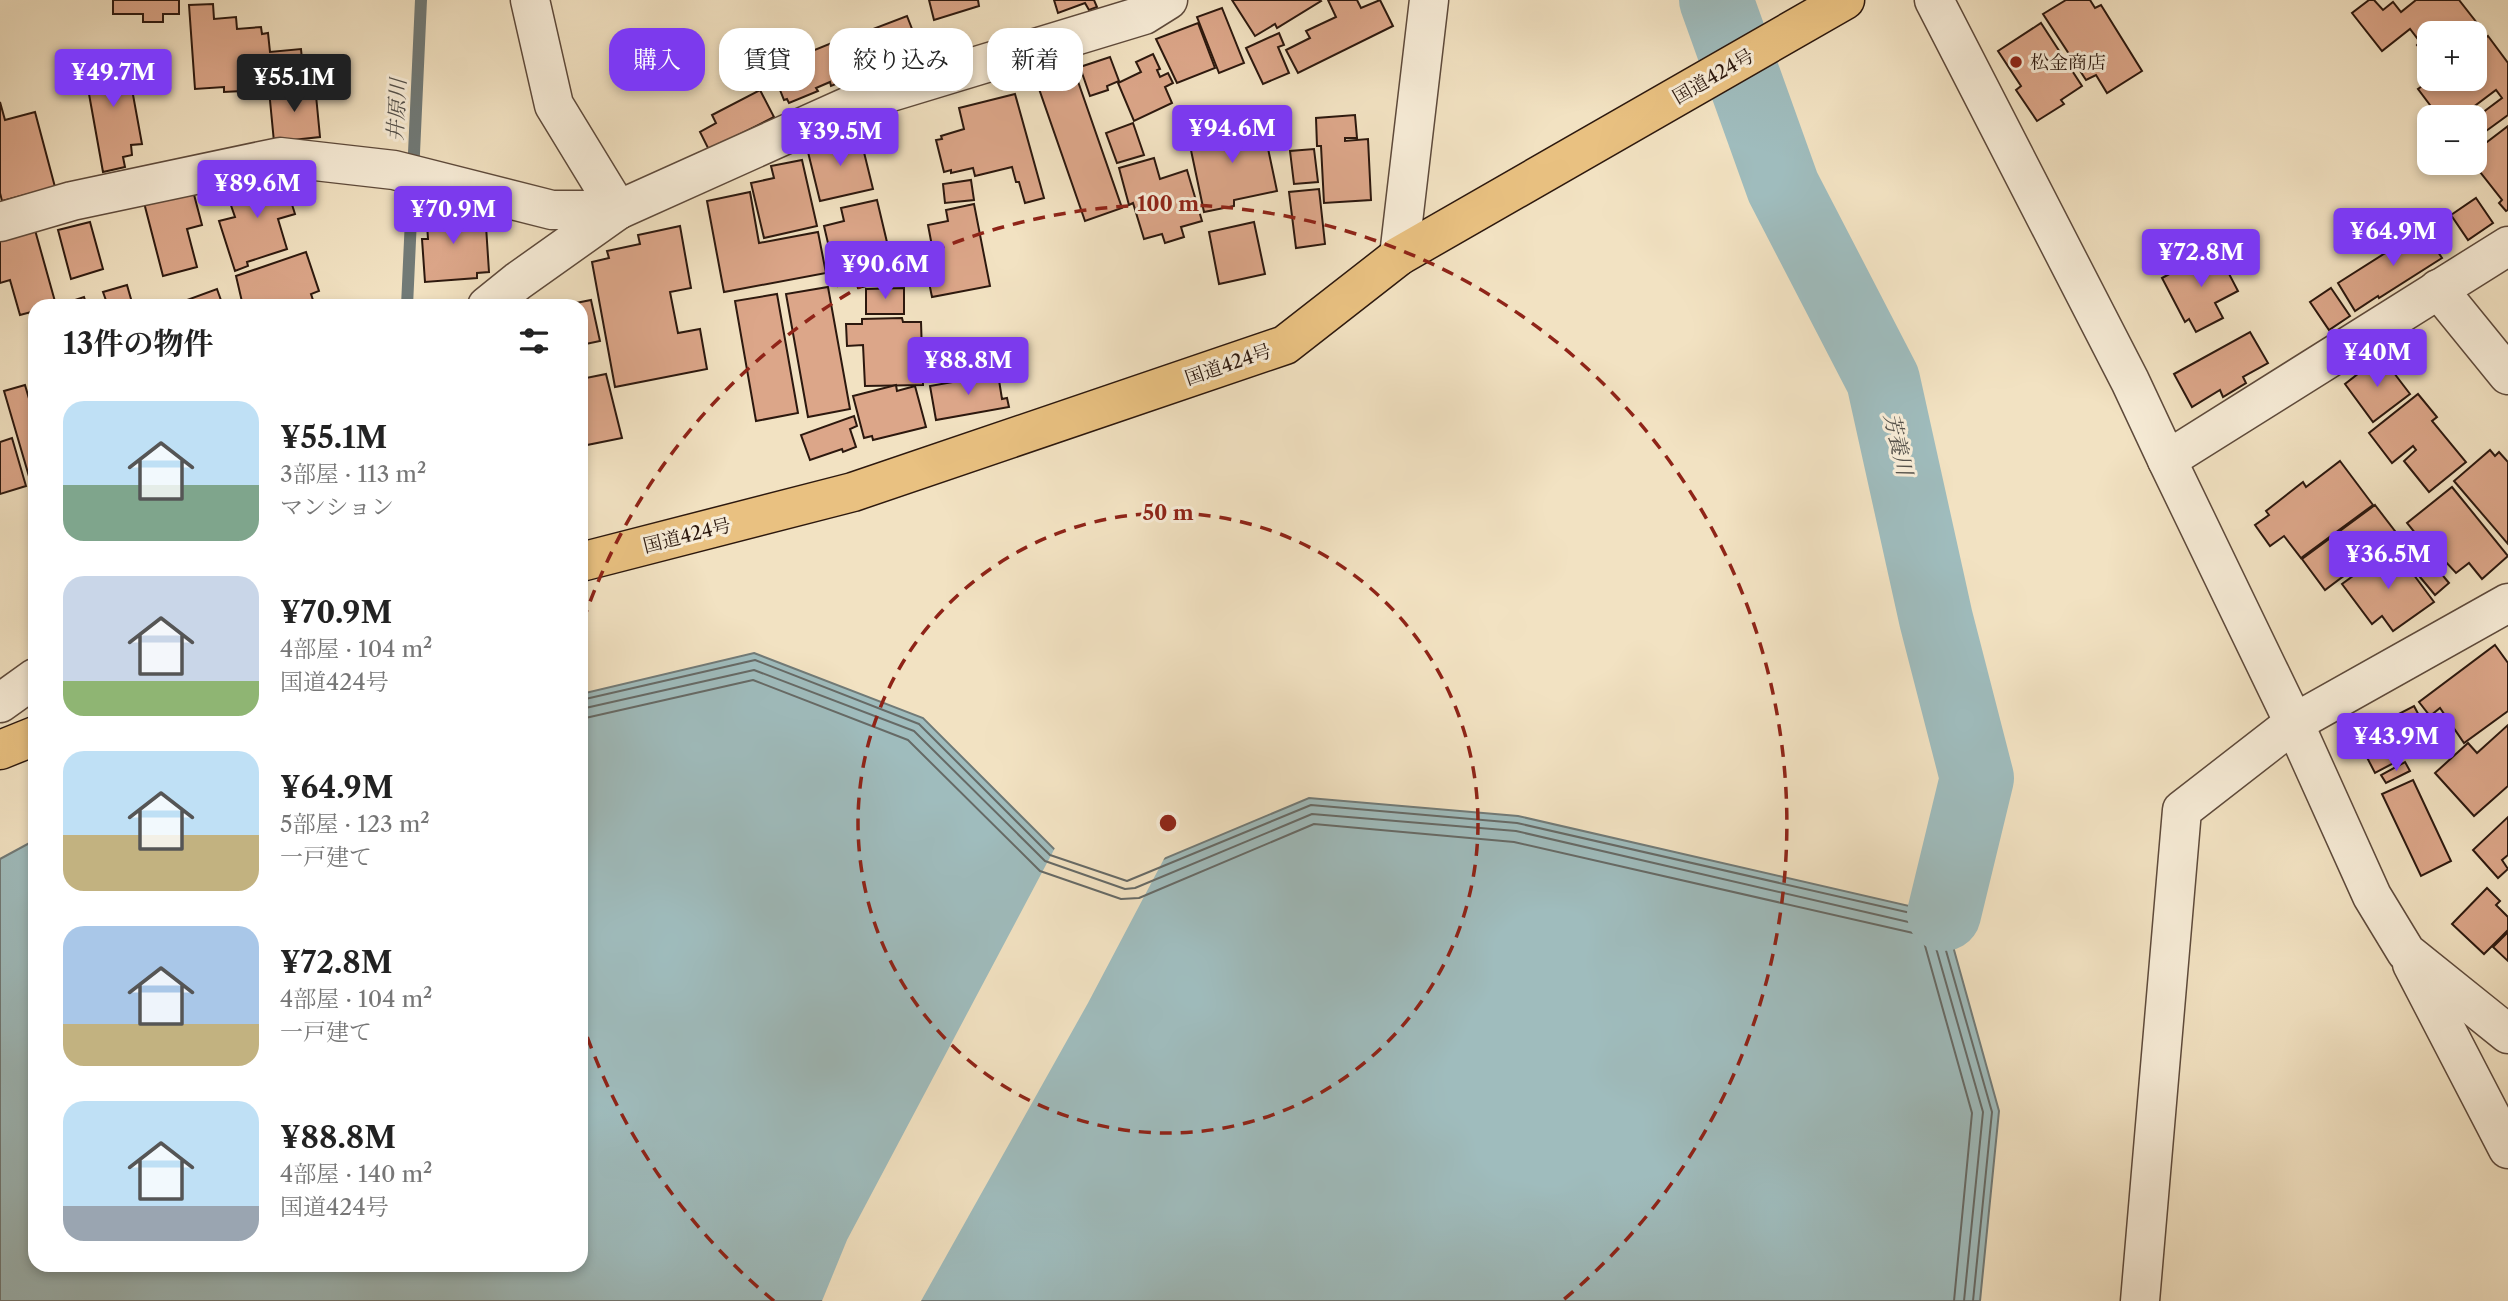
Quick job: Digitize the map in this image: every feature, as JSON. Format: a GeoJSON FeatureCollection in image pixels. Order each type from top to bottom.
{"type":"FeatureCollection","features":[{"type":"Feature","properties":{"kind":"highway","name":"国道424号"},"geometry":{"type":"LineString","coordinates":[[588,560],[853,492],[1284,345],[1399,256],[1845,0]]}},
{"type":"Feature","properties":{"kind":"highway"},"geometry":{"type":"LineString","coordinates":[[0,750],[28,739]]}},
{"type":"Feature","properties":{"kind":"street"},"geometry":{"type":"LineString","coordinates":[[530,0],[554,105],[618,210]]}},
{"type":"Feature","properties":{"kind":"street"},"geometry":{"type":"LineString","coordinates":[[496,299],[618,210],[858,102],[1144,15],[1168,0]]}},
{"type":"Feature","properties":{"kind":"street"},"geometry":{"type":"LineString","coordinates":[[1399,256],[1429,0]]}},
{"type":"Feature","properties":{"kind":"street"},"geometry":{"type":"LineString","coordinates":[[1934,0],[2130,381],[2294,723],[2372,896],[2406,952],[2508,1149]]}},
{"type":"Feature","properties":{"kind":"street"},"geometry":{"type":"LineString","coordinates":[[0,222],[72,201],[280,157],[394,170],[552,210],[618,210]]}},
{"type":"Feature","properties":{"kind":"street"},"geometry":{"type":"LineString","coordinates":[[2167,460],[2508,246]]}},
{"type":"Feature","properties":{"kind":"street"},"geometry":{"type":"LineString","coordinates":[[2438,289],[2508,375]]}},
{"type":"Feature","properties":{"kind":"street"},"geometry":{"type":"LineString","coordinates":[[2140,1301],[2182,810],[2294,723],[2508,603]]}},
{"type":"Feature","properties":{"kind":"street"},"geometry":{"type":"LineString","coordinates":[[0,703],[28,683]]}},
{"type":"Feature","properties":{"kind":"street"},"geometry":{"type":"LineString","coordinates":[[2406,952],[2508,1034]]}},
{"type":"Feature","properties":{"kind":"water"},"geometry":{"type":"Polygon","coordinates":[[[754,653],[923,718],[1054,849],[1128,874],[1309,798],[1518,816],[1944,914],[1999,1111],[1980,1301],[0,1301],[0,859],[28,844],[28,1272],[588,1272],[588,692],[754,653]]]}},
{"type":"Feature","properties":{"kind":"pier"},"geometry":{"type":"Polygon","coordinates":[[[1056,846],[1128,870],[1166,855],[1088,1003],[921,1301],[822,1301],[847,1240],[1056,846]]]}},
{"type":"Feature","properties":{"kind":"building"},"geometry":{"type":"Polygon","coordinates":[[[113,0],[179,0],[179,14],[163,14],[163,22],[143,22],[143,14],[113,14],[113,0]]]}},
{"type":"Feature","properties":{"kind":"building"},"geometry":{"type":"Polygon","coordinates":[[[929,0],[978,0],[979,6],[934,20],[929,0]]]}},
{"type":"Feature","properties":{"kind":"building"},"geometry":{"type":"Polygon","coordinates":[[[1054,0],[1094,0],[1097,7],[1089,10],[1085,3],[1058,13],[1054,0]]]}},
{"type":"Feature","properties":{"kind":"building"},"geometry":{"type":"Polygon","coordinates":[[[1232,0],[1321,1],[1277,28],[1275,24],[1255,36],[1232,0]]]}},
{"type":"Feature","properties":{"kind":"building"},"geometry":{"type":"Polygon","coordinates":[[[1328,0],[1357,0],[1361,8],[1380,0],[1393,26],[1298,73],[1286,50],[1310,38],[1306,31],[1336,17],[1328,0]]]}},
{"type":"Feature","properties":{"kind":"building"},"geometry":{"type":"Polygon","coordinates":[[[2066,0],[2090,0],[2095,8],[2101,5],[2142,71],[2107,93],[2096,75],[2086,80],[2043,14],[2066,0]]]}},
{"type":"Feature","properties":{"kind":"building"},"geometry":{"type":"Polygon","coordinates":[[[2369,0],[2374,0],[2383,10],[2393,2],[2401,12],[2416,0],[2459,0],[2475,21],[2417,21],[2417,38],[2410,29],[2382,51],[2352,13],[2369,0]]]}},
{"type":"Feature","properties":{"kind":"building"},"geometry":{"type":"Polygon","coordinates":[[[213,4],[214,19],[236,17],[237,29],[261,27],[262,34],[268,33],[270,52],[301,49],[304,81],[242,86],[242,91],[224,92],[224,87],[195,89],[189,5],[213,4]]]}},
{"type":"Feature","properties":{"kind":"building"},"geometry":{"type":"Polygon","coordinates":[[[1222,8],[1244,63],[1219,73],[1197,17],[1222,8]]]}},
{"type":"Feature","properties":{"kind":"building"},"geometry":{"type":"Polygon","coordinates":[[[907,16],[912,28],[876,28],[907,16]]]}},
{"type":"Feature","properties":{"kind":"building"},"geometry":{"type":"Polygon","coordinates":[[[1198,23],[1215,68],[1177,83],[1156,39],[1198,23]]]}},
{"type":"Feature","properties":{"kind":"building"},"geometry":{"type":"Polygon","coordinates":[[[2041,23],[2082,86],[2061,100],[2064,104],[2037,121],[2016,90],[2021,86],[1998,51],[2041,23]]]}},
{"type":"Feature","properties":{"kind":"building"},"geometry":{"type":"Polygon","coordinates":[[[1279,33],[1284,45],[1278,47],[1289,73],[1263,84],[1246,48],[1279,33]]]}},
{"type":"Feature","properties":{"kind":"building"},"geometry":{"type":"Polygon","coordinates":[[[2487,37],[2508,63],[2508,115],[2487,130],[2487,109],[2502,98],[2496,90],[2476,105],[2430,105],[2420,91],[2487,91],[2487,37]]]}},
{"type":"Feature","properties":{"kind":"building"},"geometry":{"type":"Polygon","coordinates":[[[829,44],[829,82],[816,88],[818,91],[789,103],[787,99],[784,100],[780,91],[815,91],[815,50],[829,44]]]}},
{"type":"Feature","properties":{"kind":"building"},"geometry":{"type":"Polygon","coordinates":[[[108,51],[108,54],[125,51],[142,144],[131,145],[132,155],[123,157],[125,167],[103,172],[89,94],[110,91],[107,77],[89,81],[84,55],[108,51]]]}},
{"type":"Feature","properties":{"kind":"building"},"geometry":{"type":"Polygon","coordinates":[[[1153,54],[1160,69],[1157,70],[1160,77],[1168,73],[1173,83],[1165,87],[1172,103],[1134,121],[1118,83],[1141,72],[1136,62],[1153,54]]]}},
{"type":"Feature","properties":{"kind":"building"},"geometry":{"type":"Polygon","coordinates":[[[1110,57],[1119,81],[1107,86],[1108,90],[1090,96],[1083,76],[1083,66],[1110,57]]]}},
{"type":"Feature","properties":{"kind":"building"},"geometry":{"type":"Polygon","coordinates":[[[315,85],[320,137],[274,142],[269,90],[315,85]]]}},
{"type":"Feature","properties":{"kind":"building"},"geometry":{"type":"Polygon","coordinates":[[[761,91],[774,117],[709,150],[700,132],[716,123],[712,115],[761,91]]]}},
{"type":"Feature","properties":{"kind":"building"},"geometry":{"type":"Polygon","coordinates":[[[1040,91],[1081,91],[1122,208],[1085,221],[1040,91]]]}},
{"type":"Feature","properties":{"kind":"building"},"geometry":{"type":"Polygon","coordinates":[[[1015,94],[1044,198],[1025,203],[1012,167],[975,176],[973,168],[944,172],[936,140],[964,129],[959,108],[1015,94]]]}},
{"type":"Feature","properties":{"kind":"building"},"geometry":{"type":"Polygon","coordinates":[[[0,102],[5,120],[35,112],[55,187],[2,201],[0,102]]]}},
{"type":"Feature","properties":{"kind":"building"},"geometry":{"type":"Polygon","coordinates":[[[1355,115],[1357,138],[1345,138],[1345,141],[1368,139],[1371,200],[1324,203],[1321,146],[1317,146],[1316,118],[1355,115]]]}},
{"type":"Feature","properties":{"kind":"building"},"geometry":{"type":"Polygon","coordinates":[[[1262,120],[1277,191],[1234,200],[1234,206],[1204,212],[1188,136],[1262,120]]]}},
{"type":"Feature","properties":{"kind":"building"},"geometry":{"type":"Polygon","coordinates":[[[1133,123],[1144,155],[1117,163],[1106,133],[1133,123]]]}},
{"type":"Feature","properties":{"kind":"building"},"geometry":{"type":"Polygon","coordinates":[[[2508,126],[2506,211],[2499,203],[2502,200],[2482,175],[2487,175],[2487,142],[2508,126]]]}},
{"type":"Feature","properties":{"kind":"building"},"geometry":{"type":"Polygon","coordinates":[[[860,136],[873,189],[820,201],[807,148],[860,136]]]}},
{"type":"Feature","properties":{"kind":"building"},"geometry":{"type":"Polygon","coordinates":[[[1314,149],[1318,182],[1294,184],[1290,151],[1314,149]]]}},
{"type":"Feature","properties":{"kind":"building"},"geometry":{"type":"Polygon","coordinates":[[[1154,158],[1160,179],[1187,170],[1202,221],[1181,227],[1184,237],[1165,243],[1162,234],[1144,239],[1133,203],[1129,205],[1119,168],[1154,158]]]}},
{"type":"Feature","properties":{"kind":"building"},"geometry":{"type":"Polygon","coordinates":[[[802,160],[817,226],[764,238],[751,183],[774,178],[771,166],[802,160]]]}},
{"type":"Feature","properties":{"kind":"building"},"geometry":{"type":"Polygon","coordinates":[[[282,173],[295,214],[278,219],[287,249],[247,262],[248,266],[235,271],[219,221],[235,217],[226,191],[282,173]]]}},
{"type":"Feature","properties":{"kind":"building"},"geometry":{"type":"Polygon","coordinates":[[[971,180],[974,200],[945,203],[943,184],[971,180]]]}},
{"type":"Feature","properties":{"kind":"building"},"geometry":{"type":"Polygon","coordinates":[[[192,187],[202,225],[187,229],[197,267],[163,276],[142,195],[192,187]]]}},
{"type":"Feature","properties":{"kind":"building"},"geometry":{"type":"Polygon","coordinates":[[[1319,189],[1325,244],[1296,248],[1289,192],[1319,189]]]}},
{"type":"Feature","properties":{"kind":"building"},"geometry":{"type":"Polygon","coordinates":[[[750,192],[759,243],[818,232],[826,273],[724,292],[707,201],[750,192]]]}},
{"type":"Feature","properties":{"kind":"building"},"geometry":{"type":"Polygon","coordinates":[[[2476,198],[2493,223],[2468,240],[2451,215],[2476,198]]]}},
{"type":"Feature","properties":{"kind":"building"},"geometry":{"type":"Polygon","coordinates":[[[459,200],[461,229],[486,226],[489,272],[477,273],[477,278],[425,282],[422,239],[428,239],[427,224],[433,224],[431,202],[459,200]]]}},
{"type":"Feature","properties":{"kind":"building"},"geometry":{"type":"Polygon","coordinates":[[[877,200],[895,276],[858,288],[856,282],[838,286],[824,226],[844,221],[841,208],[877,200]]]}},
{"type":"Feature","properties":{"kind":"building"},"geometry":{"type":"Polygon","coordinates":[[[974,204],[990,286],[932,297],[925,263],[935,262],[928,225],[948,221],[946,210],[974,204]]]}},
{"type":"Feature","properties":{"kind":"building"},"geometry":{"type":"Polygon","coordinates":[[[90,222],[103,269],[71,279],[58,230],[90,222]]]}},
{"type":"Feature","properties":{"kind":"building"},"geometry":{"type":"Polygon","coordinates":[[[1254,222],[1265,274],[1219,284],[1209,232],[1254,222]]]}},
{"type":"Feature","properties":{"kind":"building"},"geometry":{"type":"Polygon","coordinates":[[[2431,224],[2445,247],[2438,252],[2442,258],[2355,311],[2338,283],[2431,224]]]}},
{"type":"Feature","properties":{"kind":"building"},"geometry":{"type":"Polygon","coordinates":[[[680,226],[691,288],[670,292],[678,333],[700,329],[707,369],[615,387],[592,262],[609,258],[607,251],[640,244],[638,235],[680,226]]]}},
{"type":"Feature","properties":{"kind":"building"},"geometry":{"type":"Polygon","coordinates":[[[35,230],[54,299],[28,299],[28,313],[20,315],[10,280],[0,283],[0,240],[35,230]]]}},
{"type":"Feature","properties":{"kind":"building"},"geometry":{"type":"Polygon","coordinates":[[[2216,249],[2238,291],[2215,303],[2223,318],[2196,332],[2189,319],[2185,322],[2162,278],[2216,249]]]}},
{"type":"Feature","properties":{"kind":"building"},"geometry":{"type":"Polygon","coordinates":[[[306,252],[319,291],[311,294],[313,299],[241,299],[236,276],[306,252]]]}},
{"type":"Feature","properties":{"kind":"building"},"geometry":{"type":"Polygon","coordinates":[[[127,285],[131,299],[106,299],[103,292],[127,285]]]}},
{"type":"Feature","properties":{"kind":"building"},"geometry":{"type":"Polygon","coordinates":[[[828,287],[850,409],[808,417],[786,294],[828,287]]]}},
{"type":"Feature","properties":{"kind":"building"},"geometry":{"type":"Polygon","coordinates":[[[904,288],[904,314],[866,314],[866,289],[904,288]]]}},
{"type":"Feature","properties":{"kind":"building"},"geometry":{"type":"Polygon","coordinates":[[[2331,288],[2350,316],[2329,330],[2310,302],[2331,288]]]}},
{"type":"Feature","properties":{"kind":"building"},"geometry":{"type":"Polygon","coordinates":[[[217,289],[221,299],[190,299],[217,289]]]}},
{"type":"Feature","properties":{"kind":"building"},"geometry":{"type":"Polygon","coordinates":[[[777,294],[798,413],[756,421],[735,301],[777,294]]]}},
{"type":"Feature","properties":{"kind":"building"},"geometry":{"type":"Polygon","coordinates":[[[591,300],[600,341],[588,344],[588,301],[591,300]]]}},
{"type":"Feature","properties":{"kind":"building"},"geometry":{"type":"Polygon","coordinates":[[[902,318],[903,322],[921,322],[923,385],[865,386],[863,345],[847,346],[846,324],[862,324],[862,319],[902,318]]]}},
{"type":"Feature","properties":{"kind":"building"},"geometry":{"type":"Polygon","coordinates":[[[2250,332],[2268,363],[2243,377],[2246,383],[2223,397],[2220,390],[2192,407],[2174,374],[2250,332]]]}},
{"type":"Feature","properties":{"kind":"building"},"geometry":{"type":"Polygon","coordinates":[[[961,346],[966,372],[932,379],[927,352],[961,346]]]}},
{"type":"Feature","properties":{"kind":"building"},"geometry":{"type":"Polygon","coordinates":[[[2381,356],[2410,394],[2373,422],[2345,384],[2381,356]]]}},
{"type":"Feature","properties":{"kind":"building"},"geometry":{"type":"Polygon","coordinates":[[[606,374],[622,438],[588,445],[588,378],[606,374]]]}},
{"type":"Feature","properties":{"kind":"building"},"geometry":{"type":"Polygon","coordinates":[[[998,374],[1002,399],[1007,398],[1009,407],[936,420],[930,386],[998,374]]]}},
{"type":"Feature","properties":{"kind":"building"},"geometry":{"type":"Polygon","coordinates":[[[25,385],[28,395],[28,473],[4,391],[25,385]]]}},
{"type":"Feature","properties":{"kind":"building"},"geometry":{"type":"Polygon","coordinates":[[[896,385],[897,391],[915,386],[926,427],[873,440],[872,436],[864,438],[853,396],[896,385]]]}},
{"type":"Feature","properties":{"kind":"building"},"geometry":{"type":"Polygon","coordinates":[[[2418,394],[2437,417],[2432,421],[2466,462],[2429,492],[2404,461],[2416,450],[2413,446],[2392,463],[2369,433],[2418,394]]]}},
{"type":"Feature","properties":{"kind":"building"},"geometry":{"type":"Polygon","coordinates":[[[854,416],[857,426],[850,429],[856,447],[810,460],[801,435],[854,416]]]}},
{"type":"Feature","properties":{"kind":"building"},"geometry":{"type":"Polygon","coordinates":[[[12,438],[26,486],[0,494],[0,442],[12,438]]]}},
{"type":"Feature","properties":{"kind":"building"},"geometry":{"type":"Polygon","coordinates":[[[2490,450],[2495,456],[2499,452],[2508,462],[2508,544],[2454,481],[2490,450]]]}},
{"type":"Feature","properties":{"kind":"building"},"geometry":{"type":"Polygon","coordinates":[[[2340,461],[2373,505],[2301,558],[2284,536],[2270,546],[2255,525],[2269,515],[2266,511],[2303,482],[2306,487],[2340,461]]]}},
{"type":"Feature","properties":{"kind":"building"},"geometry":{"type":"Polygon","coordinates":[[[2452,487],[2508,556],[2482,579],[2469,563],[2456,573],[2445,561],[2440,564],[2407,523],[2452,487]]]}},
{"type":"Feature","properties":{"kind":"building"},"geometry":{"type":"Polygon","coordinates":[[[2375,505],[2398,535],[2325,590],[2302,559],[2375,505]]]}},
{"type":"Feature","properties":{"kind":"building"},"geometry":{"type":"Polygon","coordinates":[[[2393,547],[2434,602],[2393,631],[2382,616],[2372,624],[2342,584],[2393,547]]]}},
{"type":"Feature","properties":{"kind":"building"},"geometry":{"type":"Polygon","coordinates":[[[2434,565],[2449,583],[2435,595],[2420,577],[2434,565]]]}},
{"type":"Feature","properties":{"kind":"building"},"geometry":{"type":"Polygon","coordinates":[[[2495,645],[2508,663],[2508,711],[2464,743],[2440,708],[2430,716],[2419,702],[2495,645]]]}},
{"type":"Feature","properties":{"kind":"building"},"geometry":{"type":"Polygon","coordinates":[[[2414,706],[2433,742],[2375,773],[2356,736],[2414,706]]]}},
{"type":"Feature","properties":{"kind":"building"},"geometry":{"type":"Polygon","coordinates":[[[2508,725],[2508,786],[2474,816],[2435,773],[2468,743],[2477,753],[2508,725]]]}},
{"type":"Feature","properties":{"kind":"building"},"geometry":{"type":"Polygon","coordinates":[[[2405,762],[2410,771],[2386,783],[2381,775],[2405,762]]]}},
{"type":"Feature","properties":{"kind":"building"},"geometry":{"type":"Polygon","coordinates":[[[2413,780],[2451,861],[2421,876],[2382,794],[2413,780]]]}},
{"type":"Feature","properties":{"kind":"building"},"geometry":{"type":"Polygon","coordinates":[[[2508,817],[2508,855],[2502,860],[2508,869],[2498,878],[2473,850],[2508,817]]]}},
{"type":"Feature","properties":{"kind":"building"},"geometry":{"type":"Polygon","coordinates":[[[2487,888],[2500,901],[2496,905],[2508,917],[2508,930],[2484,954],[2452,924],[2487,888]]]}},
{"type":"Feature","properties":{"kind":"building"},"geometry":{"type":"Polygon","coordinates":[[[2508,932],[2508,961],[2493,947],[2508,932]]]}},
{"type":"Feature","properties":{"kind":"waterway","name":"井原川"},"geometry":{"type":"LineString","coordinates":[[407,299],[421,0]]}},
{"type":"Feature","properties":{"kind":"waterway","name":"芳養川"},"geometry":{"type":"LineString","coordinates":[[1716,0],[1783,187],[1883,380],[1936,619],[1977,778],[1944,914]]}},
{"type":"Feature","properties":{"kind":"place","name":"松金商店"},"geometry":{"type":"Point","coordinates":[2016,62]}}]}
